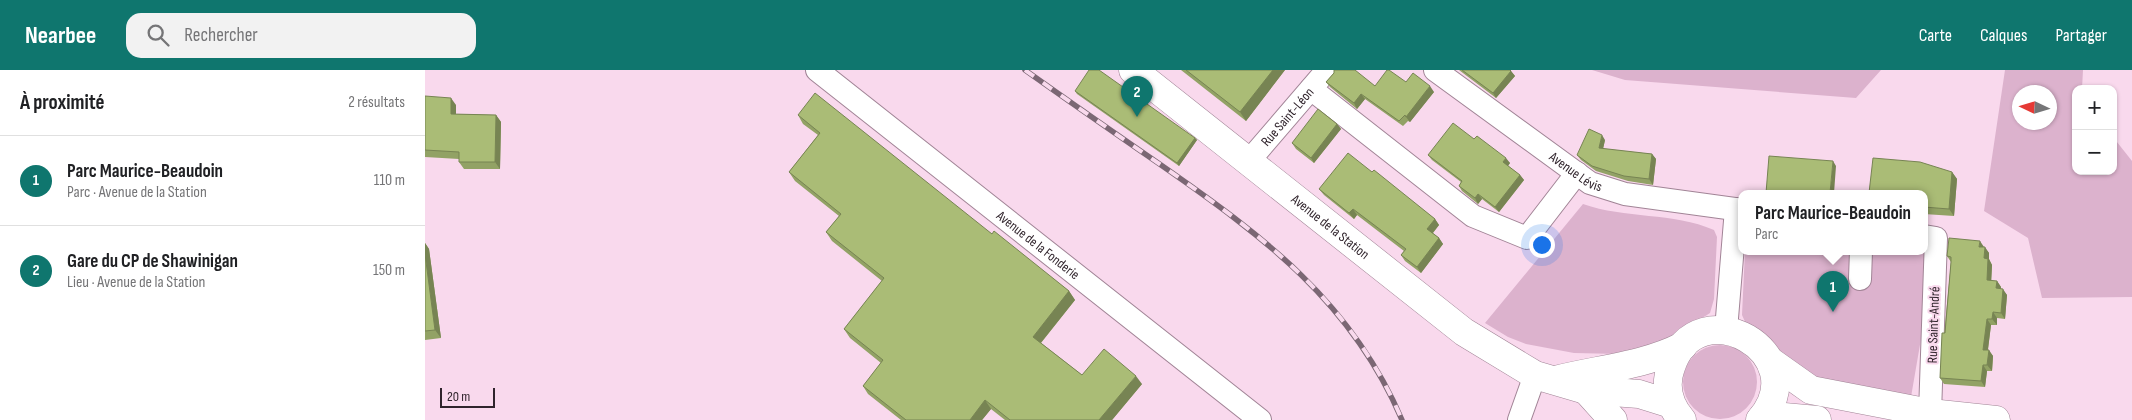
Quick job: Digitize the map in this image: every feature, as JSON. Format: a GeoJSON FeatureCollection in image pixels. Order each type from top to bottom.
{"type":"FeatureCollection","features":[{"type":"Feature","properties":{"kind":"main road","name":"Avenue de la Station"},"geometry":{"type":"LineString","coordinates":[[1133,70],[1464,332],[1545,377],[1586,390],[1639,394],[1674,413]]}},
{"type":"Feature","properties":{"kind":"main road"},"geometry":{"type":"LineString","coordinates":[[1545,377],[1647,360],[1666,355],[1703,333],[1726,330],[1740,333],[1752,340],[1770,361],[1811,390],[1930,412],[1996,420]]}},
{"type":"Feature","properties":{"kind":"main road"},"geometry":{"type":"LineString","coordinates":[[1674,413],[1667,388],[1669,373],[1673,358],[1683,346]]}},
{"type":"Feature","properties":{"kind":"main road"},"geometry":{"type":"LineString","coordinates":[[1761,420],[1773,398],[1774,373],[1770,361]]}},
{"type":"Feature","properties":{"kind":"main road"},"geometry":{"type":"LineString","coordinates":[[1586,390],[1613,420]]}},
{"type":"Feature","properties":{"kind":"main road"},"geometry":{"type":"LineString","coordinates":[[1761,420],[1784,417],[1817,420]]}},
{"type":"Feature","properties":{"kind":"street","name":"Avenue de la Fonderie"},"geometry":{"type":"LineString","coordinates":[[817,70],[1260,420]]}},
{"type":"Feature","properties":{"kind":"street","name":"Rue Saint-Léon"},"geometry":{"type":"LineString","coordinates":[[1248,162],[1327,70]]}},
{"type":"Feature","properties":{"kind":"street","name":"Avenue Lévis"},"geometry":{"type":"LineString","coordinates":[[1435,70],[1590,183],[1625,194],[1738,210]]}},
{"type":"Feature","properties":{"kind":"street"},"geometry":{"type":"LineString","coordinates":[[1311,89],[1473,216],[1527,238],[1577,173]]}},
{"type":"Feature","properties":{"kind":"street"},"geometry":{"type":"LineString","coordinates":[[1726,330],[1738,219]]}},
{"type":"Feature","properties":{"kind":"street","name":"Rue Saint-André"},"geometry":{"type":"LineString","coordinates":[[1930,237],[1930,412]]}},
{"type":"Feature","properties":{"kind":"street"},"geometry":{"type":"LineString","coordinates":[[1860,279],[1861,255]]}},
{"type":"Feature","properties":{"kind":"street"},"geometry":{"type":"LineString","coordinates":[[1519,420],[1545,377]]}},
{"type":"Feature","properties":{"kind":"shaded area"},"geometry":{"type":"Polygon","coordinates":[[[1592,70],[1881,70],[1856,98],[1625,80],[1592,70]]]}},
{"type":"Feature","properties":{"kind":"shaded area"},"geometry":{"type":"Polygon","coordinates":[[[2005,70],[2083,70],[2082,85],[2072,85],[2072,175],[2117,175],[2117,142],[2132,161],[2132,297],[2042,298],[2028,238],[1984,211],[2005,70]]]}},
{"type":"Feature","properties":{"kind":"shaded area"},"geometry":{"type":"Polygon","coordinates":[[[1583,204],[1615,212],[1682,220],[1714,230],[1717,237],[1714,299],[1710,313],[1659,346],[1619,354],[1574,353],[1526,344],[1508,337],[1485,323],[1583,204]]]}},
{"type":"Feature","properties":{"kind":"shaded area"},"geometry":{"type":"Polygon","coordinates":[[[1929,253],[1922,333],[1911,397],[1810,378],[1746,324],[1742,315],[1745,255],[1928,255],[1929,253]]]}},
{"type":"Feature","properties":{"kind":"shaded area"},"geometry":{"type":"Polygon","coordinates":[[[1720,345],[1741,351],[1751,361],[1757,382],[1751,403],[1741,413],[1720,419],[1699,413],[1689,403],[1683,382],[1689,361],[1699,351],[1720,345]]]}},
{"type":"Feature","properties":{"kind":"building"},"geometry":{"type":"Polygon","coordinates":[[[1089,70],[1099,70],[1195,138],[1177,163],[1075,91],[1089,70]]]}},
{"type":"Feature","properties":{"kind":"building"},"geometry":{"type":"Polygon","coordinates":[[[1186,70],[1273,70],[1240,112],[1186,70]]]}},
{"type":"Feature","properties":{"kind":"building"},"geometry":{"type":"Polygon","coordinates":[[[1334,70],[1355,70],[1375,86],[1387,70],[1406,82],[1413,73],[1430,86],[1406,117],[1405,115],[1399,121],[1361,94],[1354,103],[1326,82],[1334,73],[1334,70]]]}},
{"type":"Feature","properties":{"kind":"building"},"geometry":{"type":"Polygon","coordinates":[[[1462,70],[1510,70],[1511,71],[1493,93],[1462,70]]]}},
{"type":"Feature","properties":{"kind":"building"},"geometry":{"type":"Polygon","coordinates":[[[815,93],[992,234],[994,231],[1069,291],[1033,337],[1082,375],[1104,349],[1136,376],[1099,420],[1010,420],[985,400],[970,420],[906,420],[863,386],[883,360],[844,329],[884,278],[826,232],[841,214],[789,172],[820,133],[798,115],[815,93]]]}},
{"type":"Feature","properties":{"kind":"building"},"geometry":{"type":"Polygon","coordinates":[[[425,96],[451,98],[451,114],[496,115],[495,162],[459,162],[459,152],[425,150],[425,96]]]}},
{"type":"Feature","properties":{"kind":"building"},"geometry":{"type":"Polygon","coordinates":[[[1318,109],[1337,124],[1311,158],[1292,143],[1318,109]]]}},
{"type":"Feature","properties":{"kind":"building"},"geometry":{"type":"Polygon","coordinates":[[[1453,123],[1474,139],[1477,136],[1506,158],[1503,162],[1520,175],[1495,207],[1478,194],[1475,198],[1459,186],[1462,181],[1428,155],[1453,123]]]}},
{"type":"Feature","properties":{"kind":"building"},"geometry":{"type":"Polygon","coordinates":[[[1589,129],[1602,135],[1599,148],[1652,154],[1649,179],[1624,176],[1592,166],[1577,155],[1589,129]]]}},
{"type":"Feature","properties":{"kind":"building"},"geometry":{"type":"Polygon","coordinates":[[[1348,153],[1372,172],[1374,170],[1435,219],[1427,229],[1439,238],[1417,267],[1401,255],[1406,249],[1353,209],[1349,213],[1319,189],[1348,153]]]}},
{"type":"Feature","properties":{"kind":"building"},"geometry":{"type":"Polygon","coordinates":[[[1769,156],[1833,161],[1830,190],[1766,190],[1769,156]]]}},
{"type":"Feature","properties":{"kind":"building"},"geometry":{"type":"Polygon","coordinates":[[[1873,158],[1920,162],[1952,172],[1949,209],[1928,207],[1928,190],[1869,190],[1873,158]]]}},
{"type":"Feature","properties":{"kind":"building"},"geometry":{"type":"Polygon","coordinates":[[[1949,238],[1980,241],[1979,247],[1985,247],[1984,258],[1988,259],[1987,280],[1997,281],[1996,288],[2003,289],[2001,313],[1993,312],[1992,319],[1987,319],[1983,350],[1989,350],[1987,365],[1983,365],[1981,381],[1940,378],[1942,333],[1945,333],[1951,262],[1951,257],[1947,256],[1949,238]]]}},
{"type":"Feature","properties":{"kind":"building"},"geometry":{"type":"Polygon","coordinates":[[[425,254],[435,330],[425,331],[425,254]]]}},
{"type":"Feature","properties":{"kind":"railway"},"geometry":{"type":"LineString","coordinates":[[1025,70],[1235,218],[1301,275],[1331,306],[1358,340],[1381,378],[1402,420]]}},
{"type":"Feature","properties":{"kind":"place","name":"Gare du CP de Shawinigan"},"geometry":{"type":"Point","coordinates":[1137,117]}},
{"type":"Feature","properties":{"kind":"place","name":"Parc Maurice-Beaudoin"},"geometry":{"type":"Point","coordinates":[1833,312]}}]}
